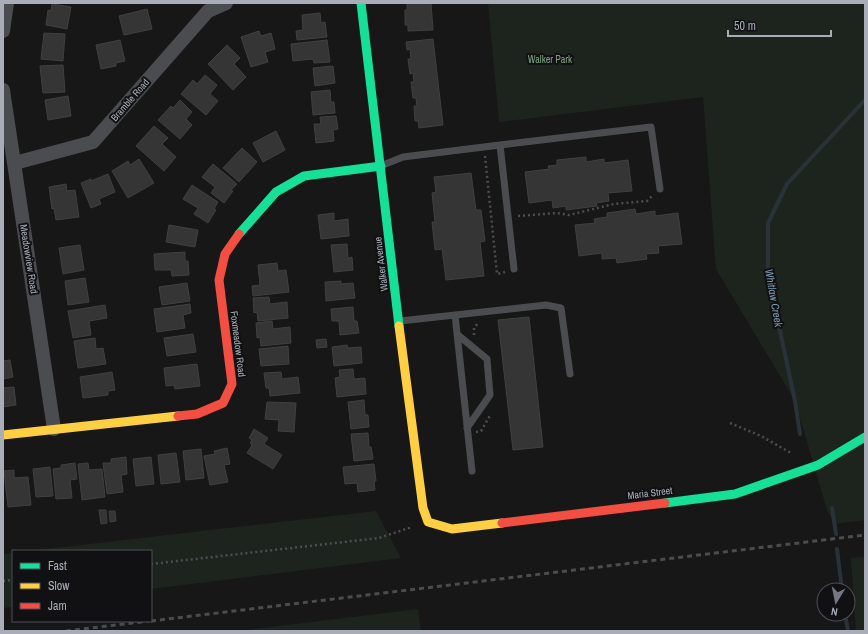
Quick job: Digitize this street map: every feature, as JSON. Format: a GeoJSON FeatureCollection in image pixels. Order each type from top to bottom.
{"type":"FeatureCollection","features":[{"type":"Feature","properties":{"kind":"street"},"geometry":{"type":"LineString","coordinates":[[3,31],[7,3]]}},
{"type":"Feature","properties":{"kind":"street","name":"Bramble Road"},"geometry":{"type":"LineString","coordinates":[[15,163],[93,142],[208,11],[226,3]]}},
{"type":"Feature","properties":{"kind":"street","name":"Walker Avenue"},"geometry":{"type":"LineString","coordinates":[[362,3],[399,322],[423,508],[428,522]]}},
{"type":"Feature","properties":{"kind":"street","name":"Meadowview Road"},"geometry":{"type":"LineString","coordinates":[[3,90],[54,429]]}},
{"type":"Feature","properties":{"kind":"street","name":"Foxmeadow Road"},"geometry":{"type":"LineString","coordinates":[[3,435],[197,414],[222,403],[232,384],[219,280],[225,254],[240,233],[276,192],[304,176],[381,166]]}},
{"type":"Feature","properties":{"kind":"street","name":"Maria Street"},"geometry":{"type":"LineString","coordinates":[[428,522],[452,529],[735,494],[818,465],[865,438]]}},
{"type":"Feature","properties":{"kind":"lane"},"geometry":{"type":"LineString","coordinates":[[381,166],[403,157],[651,127],[660,189]]}},
{"type":"Feature","properties":{"kind":"lane"},"geometry":{"type":"LineString","coordinates":[[500,146],[514,269]]}},
{"type":"Feature","properties":{"kind":"lane"},"geometry":{"type":"LineString","coordinates":[[399,322],[546,305],[561,308],[570,374]]}},
{"type":"Feature","properties":{"kind":"lane"},"geometry":{"type":"LineString","coordinates":[[455,315],[472,471]]}},
{"type":"Feature","properties":{"kind":"lane"},"geometry":{"type":"LineString","coordinates":[[458,335],[487,359],[490,395],[467,430]]}},
{"type":"Feature","properties":{"kind":"path"},"geometry":{"type":"LineString","coordinates":[[484,147],[497,274],[514,269]]}},
{"type":"Feature","properties":{"kind":"path"},"geometry":{"type":"LineString","coordinates":[[507,217],[557,213],[569,215],[614,204],[647,201],[660,189]]}},
{"type":"Feature","properties":{"kind":"path"},"geometry":{"type":"LineString","coordinates":[[474,338],[474,328],[481,320]]}},
{"type":"Feature","properties":{"kind":"path"},"geometry":{"type":"LineString","coordinates":[[467,430],[481,432],[493,410]]}},
{"type":"Feature","properties":{"kind":"path"},"geometry":{"type":"LineString","coordinates":[[730,423],[761,436],[791,453]]}},
{"type":"Feature","properties":{"kind":"path"},"geometry":{"type":"LineString","coordinates":[[152,564],[379,538],[428,522]]}},
{"type":"Feature","properties":{"kind":"green space","name":"Walker Park"},"geometry":{"type":"Polygon","coordinates":[[[488,3],[865,3],[865,520],[835,524],[827,510],[795,401],[716,269],[703,97],[499,122],[488,3]]]}},
{"type":"Feature","properties":{"kind":"green space"},"geometry":{"type":"Polygon","coordinates":[[[376,511],[401,558],[152,589],[152,550],[38,550],[376,511]]]}},
{"type":"Feature","properties":{"kind":"green space"},"geometry":{"type":"Polygon","coordinates":[[[12,553],[12,607],[3,608],[3,554],[12,553]]]}},
{"type":"Feature","properties":{"kind":"green space"},"geometry":{"type":"Polygon","coordinates":[[[865,557],[865,631],[856,631],[856,582],[853,582],[851,558],[865,557]]]}},
{"type":"Feature","properties":{"kind":"green space"},"geometry":{"type":"Polygon","coordinates":[[[418,609],[421,631],[237,631],[418,609]]]}},
{"type":"Feature","properties":{"kind":"building"},"geometry":{"type":"Polygon","coordinates":[[[407,3],[431,3],[433,30],[408,31],[408,25],[405,25],[405,10],[407,10],[407,3]]]}},
{"type":"Feature","properties":{"kind":"building"},"geometry":{"type":"Polygon","coordinates":[[[52,4],[71,7],[67,29],[46,25],[48,10],[51,11],[52,4]]]}},
{"type":"Feature","properties":{"kind":"building"},"geometry":{"type":"Polygon","coordinates":[[[147,9],[152,29],[124,35],[119,16],[147,9]]]}},
{"type":"Feature","properties":{"kind":"building"},"geometry":{"type":"Polygon","coordinates":[[[320,13],[321,23],[325,22],[327,37],[297,40],[296,31],[303,30],[302,15],[320,13]]]}},
{"type":"Feature","properties":{"kind":"building"},"geometry":{"type":"Polygon","coordinates":[[[259,31],[261,36],[271,33],[275,49],[265,52],[268,62],[251,67],[241,37],[259,31]]]}},
{"type":"Feature","properties":{"kind":"building"},"geometry":{"type":"Polygon","coordinates":[[[44,33],[65,34],[63,61],[41,59],[44,33]]]}},
{"type":"Feature","properties":{"kind":"building"},"geometry":{"type":"Polygon","coordinates":[[[433,39],[443,125],[419,128],[418,121],[415,121],[414,106],[417,106],[416,98],[413,98],[411,82],[414,82],[413,73],[410,74],[408,59],[411,59],[410,49],[407,50],[406,42],[433,39]]]}},
{"type":"Feature","properties":{"kind":"building"},"geometry":{"type":"Polygon","coordinates":[[[120,40],[125,61],[116,63],[116,66],[101,69],[96,45],[120,40]]]}},
{"type":"Feature","properties":{"kind":"building"},"geometry":{"type":"Polygon","coordinates":[[[327,40],[330,62],[314,63],[313,59],[293,61],[291,44],[327,40]]]}},
{"type":"Feature","properties":{"kind":"building"},"geometry":{"type":"Polygon","coordinates":[[[227,45],[240,58],[234,64],[246,77],[233,90],[208,64],[227,45]]]}},
{"type":"Feature","properties":{"kind":"building"},"geometry":{"type":"Polygon","coordinates":[[[63,65],[65,92],[43,93],[40,66],[63,65]]]}},
{"type":"Feature","properties":{"kind":"building"},"geometry":{"type":"Polygon","coordinates":[[[333,66],[335,83],[315,86],[313,68],[333,66]]]}},
{"type":"Feature","properties":{"kind":"building"},"geometry":{"type":"Polygon","coordinates":[[[205,75],[217,85],[210,94],[218,101],[206,115],[181,94],[193,80],[197,84],[205,75]]]}},
{"type":"Feature","properties":{"kind":"building"},"geometry":{"type":"Polygon","coordinates":[[[330,90],[331,102],[334,102],[335,113],[313,115],[311,92],[330,90]]]}},
{"type":"Feature","properties":{"kind":"building"},"geometry":{"type":"Polygon","coordinates":[[[68,96],[71,116],[48,120],[45,100],[68,96]]]}},
{"type":"Feature","properties":{"kind":"building"},"geometry":{"type":"Polygon","coordinates":[[[180,100],[192,112],[186,119],[192,125],[180,139],[158,120],[171,106],[173,108],[180,100]]]}},
{"type":"Feature","properties":{"kind":"building"},"geometry":{"type":"Polygon","coordinates":[[[336,116],[338,129],[333,130],[334,141],[316,143],[314,124],[321,124],[320,117],[336,116]]]}},
{"type":"Feature","properties":{"kind":"building"},"geometry":{"type":"Polygon","coordinates":[[[154,126],[168,138],[162,144],[176,157],[164,171],[136,146],[154,126]]]}},
{"type":"Feature","properties":{"kind":"building"},"geometry":{"type":"Polygon","coordinates":[[[276,131],[285,150],[263,162],[253,143],[276,131]]]}},
{"type":"Feature","properties":{"kind":"building"},"geometry":{"type":"Polygon","coordinates":[[[242,148],[257,162],[239,182],[223,168],[242,148]]]}},
{"type":"Feature","properties":{"kind":"building"},"geometry":{"type":"Polygon","coordinates":[[[586,157],[586,162],[604,159],[604,163],[628,160],[632,191],[608,193],[609,201],[596,203],[597,206],[566,210],[566,206],[553,208],[552,200],[529,203],[525,172],[549,169],[548,166],[557,165],[557,160],[586,157]]]}},
{"type":"Feature","properties":{"kind":"building"},"geometry":{"type":"Polygon","coordinates":[[[139,159],[154,183],[128,198],[112,171],[128,161],[130,165],[139,159]]]}},
{"type":"Feature","properties":{"kind":"building"},"geometry":{"type":"Polygon","coordinates":[[[213,164],[237,184],[231,190],[233,191],[224,203],[211,193],[215,187],[202,177],[213,164]]]}},
{"type":"Feature","properties":{"kind":"building"},"geometry":{"type":"Polygon","coordinates":[[[471,173],[476,210],[481,210],[485,241],[480,242],[484,276],[446,280],[442,249],[435,250],[432,222],[435,222],[432,193],[436,192],[434,177],[471,173]]]}},
{"type":"Feature","properties":{"kind":"building"},"geometry":{"type":"Polygon","coordinates":[[[108,174],[115,192],[99,199],[101,204],[91,208],[81,183],[91,179],[91,181],[108,174]]]}},
{"type":"Feature","properties":{"kind":"building"},"geometry":{"type":"Polygon","coordinates":[[[66,184],[67,191],[75,190],[79,217],[56,220],[54,208],[52,209],[49,187],[66,184]]]}},
{"type":"Feature","properties":{"kind":"building"},"geometry":{"type":"Polygon","coordinates":[[[192,185],[218,202],[214,209],[216,210],[208,223],[194,214],[198,208],[183,199],[192,185]]]}},
{"type":"Feature","properties":{"kind":"building"},"geometry":{"type":"Polygon","coordinates":[[[635,209],[636,214],[655,211],[655,216],[678,213],[682,244],[658,246],[659,253],[646,254],[647,259],[617,263],[616,258],[602,259],[602,253],[579,256],[575,225],[595,223],[594,219],[607,217],[607,213],[635,209]]]}},
{"type":"Feature","properties":{"kind":"building"},"geometry":{"type":"Polygon","coordinates":[[[334,213],[334,221],[348,219],[349,236],[321,239],[318,215],[334,213]]]}},
{"type":"Feature","properties":{"kind":"building"},"geometry":{"type":"Polygon","coordinates":[[[169,225],[198,230],[195,247],[166,242],[169,225]]]}},
{"type":"Feature","properties":{"kind":"building"},"geometry":{"type":"Polygon","coordinates":[[[347,244],[348,258],[352,257],[353,270],[334,272],[331,245],[347,244]]]}},
{"type":"Feature","properties":{"kind":"building"},"geometry":{"type":"Polygon","coordinates":[[[80,245],[84,270],[63,274],[59,248],[80,245]]]}},
{"type":"Feature","properties":{"kind":"building"},"geometry":{"type":"Polygon","coordinates":[[[185,252],[185,261],[188,261],[189,275],[172,276],[171,270],[155,270],[154,254],[185,252]]]}},
{"type":"Feature","properties":{"kind":"building"},"geometry":{"type":"Polygon","coordinates":[[[277,263],[278,271],[286,270],[289,292],[253,296],[252,286],[260,285],[258,265],[277,263]]]}},
{"type":"Feature","properties":{"kind":"building"},"geometry":{"type":"Polygon","coordinates":[[[85,278],[89,302],[68,305],[65,281],[85,278]]]}},
{"type":"Feature","properties":{"kind":"building"},"geometry":{"type":"Polygon","coordinates":[[[341,281],[341,284],[353,283],[355,298],[326,301],[325,282],[341,281]]]}},
{"type":"Feature","properties":{"kind":"building"},"geometry":{"type":"Polygon","coordinates":[[[187,283],[190,301],[162,305],[159,287],[187,283]]]}},
{"type":"Feature","properties":{"kind":"building"},"geometry":{"type":"Polygon","coordinates":[[[269,297],[270,304],[287,302],[288,318],[258,321],[257,312],[254,313],[253,298],[269,297]]]}},
{"type":"Feature","properties":{"kind":"building"},"geometry":{"type":"Polygon","coordinates":[[[190,304],[191,313],[183,315],[185,328],[157,332],[154,309],[190,304]]]}},
{"type":"Feature","properties":{"kind":"building"},"geometry":{"type":"Polygon","coordinates":[[[105,305],[107,318],[89,321],[91,335],[73,338],[68,311],[105,305]]]}},
{"type":"Feature","properties":{"kind":"building"},"geometry":{"type":"Polygon","coordinates":[[[353,307],[354,321],[357,321],[359,333],[340,335],[339,321],[332,321],[331,309],[353,307]]]}},
{"type":"Feature","properties":{"kind":"building"},"geometry":{"type":"Polygon","coordinates":[[[529,317],[543,447],[513,450],[498,320],[529,317]]]}},
{"type":"Feature","properties":{"kind":"building"},"geometry":{"type":"Polygon","coordinates":[[[272,321],[273,329],[290,327],[291,343],[261,346],[260,337],[257,338],[256,323],[272,321]]]}},
{"type":"Feature","properties":{"kind":"building"},"geometry":{"type":"Polygon","coordinates":[[[193,334],[196,352],[167,356],[164,338],[193,334]]]}},
{"type":"Feature","properties":{"kind":"building"},"geometry":{"type":"Polygon","coordinates":[[[95,338],[96,349],[103,348],[106,364],[78,368],[74,341],[95,338]]]}},
{"type":"Feature","properties":{"kind":"building"},"geometry":{"type":"Polygon","coordinates":[[[326,339],[327,347],[317,348],[316,340],[326,339]]]}},
{"type":"Feature","properties":{"kind":"building"},"geometry":{"type":"Polygon","coordinates":[[[347,345],[348,348],[361,347],[362,363],[334,366],[332,347],[347,345]]]}},
{"type":"Feature","properties":{"kind":"building"},"geometry":{"type":"Polygon","coordinates":[[[288,346],[289,364],[261,366],[259,349],[288,346]]]}},
{"type":"Feature","properties":{"kind":"building"},"geometry":{"type":"Polygon","coordinates":[[[10,360],[13,377],[3,379],[3,361],[10,360]]]}},
{"type":"Feature","properties":{"kind":"building"},"geometry":{"type":"Polygon","coordinates":[[[197,364],[200,386],[175,389],[174,385],[166,386],[164,368],[197,364]]]}},
{"type":"Feature","properties":{"kind":"building"},"geometry":{"type":"Polygon","coordinates":[[[353,369],[354,379],[365,378],[366,394],[337,397],[335,378],[340,377],[339,370],[353,369]]]}},
{"type":"Feature","properties":{"kind":"building"},"geometry":{"type":"Polygon","coordinates":[[[112,372],[115,390],[108,391],[108,395],[83,398],[80,377],[112,372]]]}},
{"type":"Feature","properties":{"kind":"building"},"geometry":{"type":"Polygon","coordinates":[[[281,372],[282,379],[298,377],[300,393],[270,396],[269,388],[266,388],[264,373],[281,372]]]}},
{"type":"Feature","properties":{"kind":"building"},"geometry":{"type":"Polygon","coordinates":[[[14,387],[16,405],[3,407],[3,388],[14,387]]]}},
{"type":"Feature","properties":{"kind":"building"},"geometry":{"type":"Polygon","coordinates":[[[364,400],[365,415],[368,415],[369,427],[351,429],[348,402],[364,400]]]}},
{"type":"Feature","properties":{"kind":"building"},"geometry":{"type":"Polygon","coordinates":[[[267,402],[296,403],[294,432],[278,431],[279,420],[265,419],[267,402]]]}},
{"type":"Feature","properties":{"kind":"building"},"geometry":{"type":"Polygon","coordinates":[[[254,429],[268,438],[264,444],[282,455],[273,469],[247,453],[252,445],[250,443],[252,440],[249,438],[254,429]]]}},
{"type":"Feature","properties":{"kind":"building"},"geometry":{"type":"Polygon","coordinates":[[[368,433],[369,447],[371,447],[373,459],[354,461],[351,434],[368,433]]]}},
{"type":"Feature","properties":{"kind":"building"},"geometry":{"type":"Polygon","coordinates":[[[227,448],[230,464],[224,465],[228,482],[210,485],[204,456],[215,454],[214,451],[227,448]]]}},
{"type":"Feature","properties":{"kind":"building"},"geometry":{"type":"Polygon","coordinates":[[[201,449],[204,478],[186,480],[183,451],[201,449]]]}},
{"type":"Feature","properties":{"kind":"building"},"geometry":{"type":"Polygon","coordinates":[[[176,453],[180,482],[161,484],[158,455],[176,453]]]}},
{"type":"Feature","properties":{"kind":"building"},"geometry":{"type":"Polygon","coordinates":[[[126,457],[127,474],[121,475],[123,492],[107,494],[103,463],[111,463],[111,459],[126,457]]]}},
{"type":"Feature","properties":{"kind":"building"},"geometry":{"type":"Polygon","coordinates":[[[151,457],[154,484],[136,486],[133,459],[151,457]]]}},
{"type":"Feature","properties":{"kind":"building"},"geometry":{"type":"Polygon","coordinates":[[[75,463],[77,479],[70,480],[72,498],[56,499],[53,469],[61,468],[61,465],[75,463]]]}},
{"type":"Feature","properties":{"kind":"building"},"geometry":{"type":"Polygon","coordinates":[[[88,463],[89,470],[102,469],[105,497],[82,500],[78,464],[88,463]]]}},
{"type":"Feature","properties":{"kind":"building"},"geometry":{"type":"Polygon","coordinates":[[[374,464],[376,481],[374,481],[375,490],[358,492],[357,483],[345,484],[343,467],[374,464]]]}},
{"type":"Feature","properties":{"kind":"building"},"geometry":{"type":"Polygon","coordinates":[[[50,467],[53,496],[36,497],[33,469],[50,467]]]}},
{"type":"Feature","properties":{"kind":"building"},"geometry":{"type":"Polygon","coordinates":[[[14,470],[14,478],[28,477],[31,505],[8,507],[4,471],[14,470]]]}},
{"type":"Feature","properties":{"kind":"building"},"geometry":{"type":"Polygon","coordinates":[[[99,510],[106,510],[107,523],[101,524],[99,510]]]}},
{"type":"Feature","properties":{"kind":"building"},"geometry":{"type":"Polygon","coordinates":[[[109,511],[115,511],[116,521],[110,522],[109,511]]]}},
{"type":"Feature","properties":{"kind":"waterway","name":"Whitlaw Creek"},"geometry":{"type":"LineString","coordinates":[[800,434],[795,401],[768,275],[768,223],[787,184],[865,100]]}},
{"type":"Feature","properties":{"kind":"waterway","name":"Whitlaw Creek"},"geometry":{"type":"LineString","coordinates":[[832,508],[836,534]]}},
{"type":"Feature","properties":{"kind":"waterway","name":"Whitlaw Creek"},"geometry":{"type":"LineString","coordinates":[[837,549],[841,582]]}},
{"type":"Feature","properties":{"kind":"waterway","name":"Whitlaw Creek"},"geometry":{"type":"LineString","coordinates":[[846,622],[848,631]]}},
{"type":"Feature","properties":{"kind":"railway"},"geometry":{"type":"LineString","coordinates":[[152,621],[865,535]]}},
{"type":"Feature","properties":{"kind":"railway"},"geometry":{"type":"LineString","coordinates":[[66,631],[141,622]]}},
{"type":"Feature","properties":{"kind":"traffic: fast"},"geometry":{"type":"LineString","coordinates":[[361,3],[399,326]]}},
{"type":"Feature","properties":{"kind":"traffic: fast"},"geometry":{"type":"LineString","coordinates":[[239,234],[276,192],[304,176],[381,166]]}},
{"type":"Feature","properties":{"kind":"traffic: fast"},"geometry":{"type":"LineString","coordinates":[[665,503],[735,494],[818,465],[865,437]]}},
{"type":"Feature","properties":{"kind":"traffic: slow"},"geometry":{"type":"LineString","coordinates":[[399,326],[423,508],[428,522],[452,529],[502,523]]}},
{"type":"Feature","properties":{"kind":"traffic: slow"},"geometry":{"type":"LineString","coordinates":[[3,435],[178,416]]}},
{"type":"Feature","properties":{"kind":"traffic: jam"},"geometry":{"type":"LineString","coordinates":[[178,416],[197,414],[223,403],[232,384],[219,280],[225,254],[239,234]]}},
{"type":"Feature","properties":{"kind":"traffic: jam"},"geometry":{"type":"LineString","coordinates":[[502,523],[665,503]]}}]}
